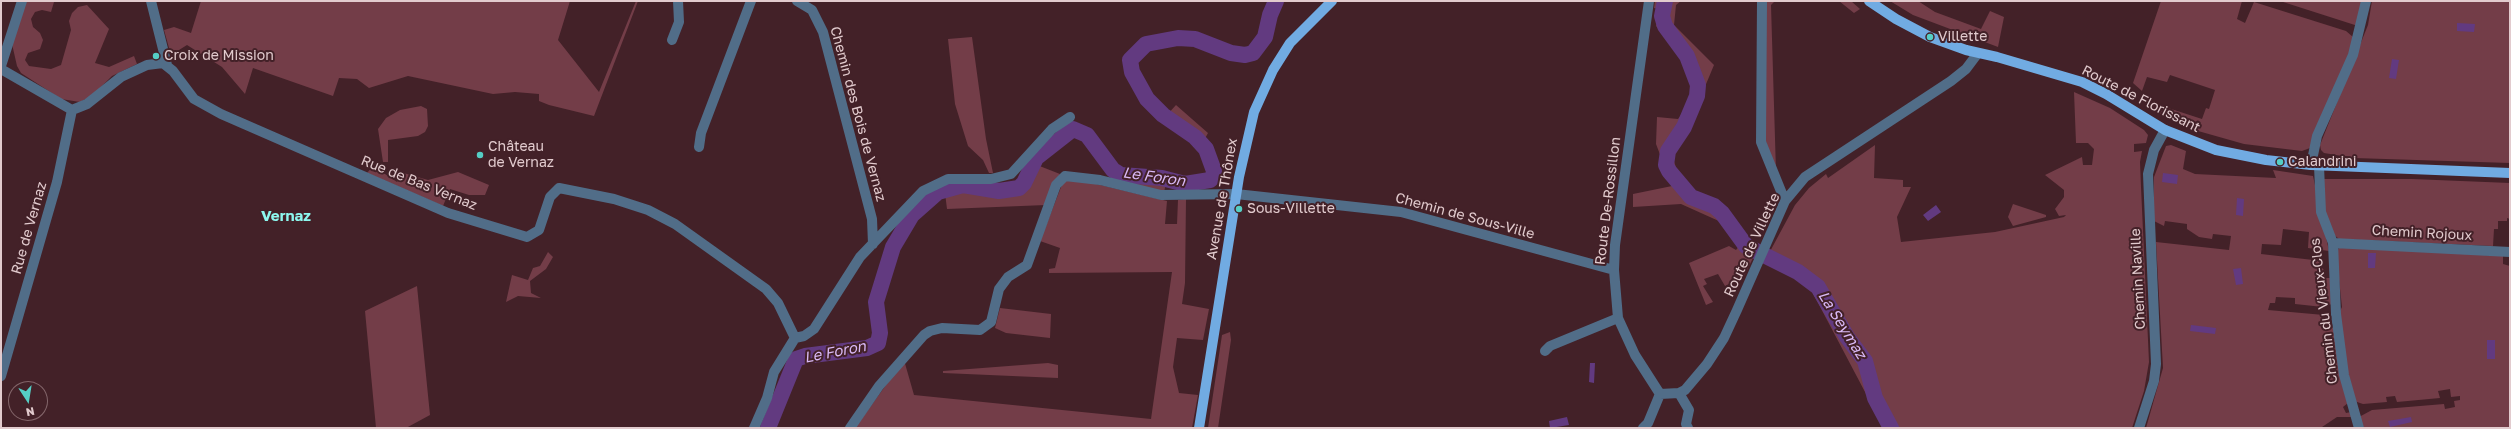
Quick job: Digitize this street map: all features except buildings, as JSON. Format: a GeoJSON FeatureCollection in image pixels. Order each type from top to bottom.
{"type":"FeatureCollection","features":[{"type":"Feature","properties":{"kind":"main road","name":"Avenue de Thônex"},"geometry":{"type":"LineString","coordinates":[[1199,428],[1236,194],[1247,135],[1265,85],[1290,43],[1332,1]]}},
{"type":"Feature","properties":{"kind":"main road","name":"Route de Florissant"},"geometry":{"type":"LineString","coordinates":[[1869,1],[1896,19],[1930,37],[1978,53],[2082,82],[2106,94],[2165,130],[2195,144],[2227,152],[2315,166],[2510,173]]}},
{"type":"Feature","properties":{"kind":"street"},"geometry":{"type":"LineString","coordinates":[[1,66],[22,1]]}},
{"type":"Feature","properties":{"kind":"street"},"geometry":{"type":"LineString","coordinates":[[1,69],[72,110],[86,104],[121,77],[147,65],[155,63],[167,65],[151,1]]}},
{"type":"Feature","properties":{"kind":"street"},"geometry":{"type":"LineString","coordinates":[[672,40],[680,22],[678,1]]}},
{"type":"Feature","properties":{"kind":"street"},"geometry":{"type":"LineString","coordinates":[[699,147],[701,133],[750,1]]}},
{"type":"Feature","properties":{"kind":"street","name":"Chemin des Bois de Vernaz"},"geometry":{"type":"LineString","coordinates":[[797,1],[812,10],[823,32],[872,219],[873,244]]}},
{"type":"Feature","properties":{"kind":"street","name":"Route De-Rossillon"},"geometry":{"type":"LineString","coordinates":[[1649,1],[1615,245],[1614,270],[1618,318],[1635,355],[1660,394]]}},
{"type":"Feature","properties":{"kind":"street"},"geometry":{"type":"LineString","coordinates":[[1762,1],[1761,142],[1770,170],[1785,201]]}},
{"type":"Feature","properties":{"kind":"street","name":"Chemin du Vieux-Clos"},"geometry":{"type":"LineString","coordinates":[[2359,428],[2349,394],[2341,352],[2336,314],[2333,243],[2321,212],[2315,166],[2317,136],[2353,55],[2366,1]]}},
{"type":"Feature","properties":{"kind":"street","name":"Route de Villette"},"geometry":{"type":"LineString","coordinates":[[1680,393],[1691,385],[1724,338],[1785,201],[1805,177],[1959,75],[1978,53]]}},
{"type":"Feature","properties":{"kind":"street","name":"Rue de Bas Vernaz"},"geometry":{"type":"LineString","coordinates":[[167,65],[190,94],[201,104],[398,192],[456,216],[527,237],[539,230],[550,197],[559,188],[614,199],[655,212],[675,224],[766,289],[778,303],[795,338]]}},
{"type":"Feature","properties":{"kind":"street","name":"Rue de Vernaz"},"geometry":{"type":"LineString","coordinates":[[1,376],[57,182],[72,110]]}},
{"type":"Feature","properties":{"kind":"street"},"geometry":{"type":"LineString","coordinates":[[754,428],[766,398],[774,372],[795,338],[807,335],[818,324],[857,262],[923,191],[948,179],[991,179],[1011,174],[1052,129],[1070,117]]}},
{"type":"Feature","properties":{"kind":"street","name":"Chemin Naville"},"geometry":{"type":"LineString","coordinates":[[2139,428],[2154,381],[2156,364],[2148,174],[2154,150],[2165,130]]}},
{"type":"Feature","properties":{"kind":"street","name":"Chemin de Sous-Ville"},"geometry":{"type":"LineString","coordinates":[[850,428],[879,386],[924,335],[930,331],[942,328],[980,330],[992,322],[999,289],[1006,280],[1027,265],[1056,185],[1065,176],[1100,180],[1161,195],[1236,194],[1401,212],[1614,270]]}},
{"type":"Feature","properties":{"kind":"street","name":"Chemin Rojoux"},"geometry":{"type":"LineString","coordinates":[[2333,243],[2510,252]]}},
{"type":"Feature","properties":{"kind":"street"},"geometry":{"type":"LineString","coordinates":[[1545,351],[1550,346],[1618,318]]}},
{"type":"Feature","properties":{"kind":"street"},"geometry":{"type":"LineString","coordinates":[[1643,428],[1648,423],[1660,394],[1680,393],[1688,410],[1686,424],[1688,428]]}},
{"type":"Feature","properties":{"kind":"shaded area"},"geometry":{"type":"Polygon","coordinates":[[[26,1],[54,2],[51,12],[42,10],[35,12],[31,19],[33,27],[40,33],[43,40],[40,49],[28,53],[25,60],[29,66],[51,69],[61,65],[71,30],[69,21],[72,13],[78,7],[87,5],[109,29],[95,63],[109,67],[134,56],[137,64],[112,76],[92,96],[80,102],[61,99],[21,73],[17,66],[12,44],[26,1]]]}},
{"type":"Feature","properties":{"kind":"shaded area"},"geometry":{"type":"Polygon","coordinates":[[[201,1],[570,1],[558,40],[599,92],[636,1],[638,1],[594,116],[549,105],[539,101],[539,94],[515,92],[493,94],[408,76],[369,88],[357,79],[339,78],[333,96],[253,68],[245,94],[222,67],[187,45],[171,55],[164,30],[174,27],[191,33],[201,1]]]}},
{"type":"Feature","properties":{"kind":"shaded area"},"geometry":{"type":"Polygon","coordinates":[[[1655,1],[1681,1],[1676,5],[1674,25],[1714,65],[1694,113],[1667,141],[1681,182],[1727,213],[1721,222],[1681,204],[1633,207],[1633,194],[1672,186],[1656,144],[1657,117],[1678,119],[1686,108],[1692,90],[1681,55],[1656,26],[1659,9],[1654,8],[1655,1]]]}},
{"type":"Feature","properties":{"kind":"shaded area"},"geometry":{"type":"Polygon","coordinates":[[[1765,1],[1775,1],[1771,5],[1776,172],[1766,142],[1765,1]]]}},
{"type":"Feature","properties":{"kind":"shaded area"},"geometry":{"type":"Polygon","coordinates":[[[1839,1],[1851,1],[1860,9],[1854,13],[1839,1]]]}},
{"type":"Feature","properties":{"kind":"shaded area"},"geometry":{"type":"Polygon","coordinates":[[[1890,1],[1918,1],[1935,12],[1981,29],[1990,11],[2004,17],[1998,47],[1913,15],[1890,1]]]}},
{"type":"Feature","properties":{"kind":"shaded area"},"geometry":{"type":"Polygon","coordinates":[[[2161,1],[2242,1],[2237,19],[2245,23],[2254,2],[2346,31],[2353,37],[2353,44],[2310,148],[2302,151],[2244,144],[2191,129],[2159,113],[2165,107],[2202,119],[2206,108],[2209,109],[2215,90],[2170,75],[2167,82],[2147,77],[2142,91],[2133,83],[2161,1]]]}},
{"type":"Feature","properties":{"kind":"shaded area"},"geometry":{"type":"Polygon","coordinates":[[[2280,1],[2363,1],[2358,26],[2280,1]]]}},
{"type":"Feature","properties":{"kind":"shaded area"},"geometry":{"type":"Polygon","coordinates":[[[2372,1],[2510,1],[2510,163],[2354,158],[2324,153],[2321,150],[2320,145],[2368,25],[2372,1]]]}},
{"type":"Feature","properties":{"kind":"shaded area"},"geometry":{"type":"Polygon","coordinates":[[[2457,23],[2475,24],[2474,32],[2457,31],[2457,23]]]}},
{"type":"Feature","properties":{"kind":"shaded area"},"geometry":{"type":"Polygon","coordinates":[[[972,37],[986,139],[993,173],[989,173],[983,160],[968,146],[955,104],[948,39],[972,37]]]}},
{"type":"Feature","properties":{"kind":"shaded area"},"geometry":{"type":"Polygon","coordinates":[[[2392,59],[2399,60],[2396,79],[2389,78],[2392,59]]]}},
{"type":"Feature","properties":{"kind":"shaded area"},"geometry":{"type":"Polygon","coordinates":[[[2074,92],[2110,108],[2144,130],[2148,135],[2146,143],[2134,144],[2134,152],[2142,151],[2140,162],[2149,362],[2144,391],[2132,428],[1884,428],[1807,282],[1809,277],[1784,262],[1767,257],[1795,205],[1809,188],[1826,174],[1828,178],[1875,145],[1874,178],[1903,180],[1903,187],[1911,187],[1897,217],[1901,242],[1995,232],[2064,217],[2066,215],[2059,216],[2055,209],[2064,197],[2064,190],[2045,175],[2082,157],[2083,165],[2092,165],[2094,149],[2088,143],[2076,143],[2074,92]]]}},
{"type":"Feature","properties":{"kind":"shaded area"},"geometry":{"type":"Polygon","coordinates":[[[1176,105],[1208,133],[1202,144],[1166,116],[1176,105]]]}},
{"type":"Feature","properties":{"kind":"shaded area"},"geometry":{"type":"Polygon","coordinates":[[[421,106],[427,109],[428,126],[425,132],[418,136],[388,140],[388,162],[383,162],[378,129],[386,118],[400,110],[421,106]]]}},
{"type":"Feature","properties":{"kind":"shaded area"},"geometry":{"type":"Polygon","coordinates":[[[2171,145],[2186,151],[2183,169],[2195,174],[2276,178],[2273,170],[2313,176],[2329,251],[2308,248],[2309,232],[2283,229],[2281,245],[2262,244],[2261,254],[2322,261],[2321,267],[2325,271],[2325,278],[2331,278],[2332,304],[2323,307],[2295,304],[2295,298],[2276,297],[2275,303],[2270,303],[2268,310],[2324,315],[2324,327],[2336,328],[2348,403],[2343,407],[2346,413],[2351,412],[2353,417],[2337,417],[2322,427],[2146,428],[2163,368],[2156,242],[2229,250],[2231,236],[2213,234],[2212,239],[2199,237],[2187,229],[2187,224],[2165,221],[2164,226],[2154,221],[2154,177],[2166,146],[2171,145]]]}},
{"type":"Feature","properties":{"kind":"shaded area"},"geometry":{"type":"Polygon","coordinates":[[[1037,165],[1060,174],[1046,205],[947,209],[945,193],[965,187],[1001,196],[1021,191],[1027,187],[1037,165]]]}},
{"type":"Feature","properties":{"kind":"shaded area"},"geometry":{"type":"Polygon","coordinates":[[[373,166],[397,182],[400,172],[428,180],[458,172],[489,185],[485,195],[469,195],[450,189],[443,206],[367,173],[373,166]]]}},
{"type":"Feature","properties":{"kind":"shaded area"},"geometry":{"type":"Polygon","coordinates":[[[2163,173],[2178,175],[2177,184],[2162,182],[2163,173]]]}},
{"type":"Feature","properties":{"kind":"shaded area"},"geometry":{"type":"Polygon","coordinates":[[[1119,177],[1166,182],[1164,193],[1118,182],[1119,177]]]}},
{"type":"Feature","properties":{"kind":"shaded area"},"geometry":{"type":"Polygon","coordinates":[[[2324,179],[2412,179],[2510,183],[2510,219],[2507,218],[2507,221],[2498,221],[2498,229],[2494,229],[2493,246],[2339,239],[2333,234],[2325,215],[2324,179]]]}},
{"type":"Feature","properties":{"kind":"shaded area"},"geometry":{"type":"Polygon","coordinates":[[[1067,180],[1088,182],[1167,201],[1165,224],[1177,224],[1178,200],[1186,199],[1185,283],[1182,304],[1209,309],[1203,340],[1177,338],[1173,367],[1179,393],[1198,395],[1192,428],[855,428],[904,360],[914,395],[1151,419],[1172,272],[1049,273],[1049,269],[1055,268],[1060,248],[1040,241],[1063,182],[1067,180]]]}},
{"type":"Feature","properties":{"kind":"shaded area"},"geometry":{"type":"Polygon","coordinates":[[[2237,198],[2244,199],[2243,216],[2236,215],[2237,198]]]}},
{"type":"Feature","properties":{"kind":"shaded area"},"geometry":{"type":"Polygon","coordinates":[[[2013,204],[2046,215],[2046,217],[2013,226],[2008,217],[2013,204]]]}},
{"type":"Feature","properties":{"kind":"shaded area"},"geometry":{"type":"Polygon","coordinates":[[[1936,205],[1941,212],[1928,221],[1923,215],[1936,205]]]}},
{"type":"Feature","properties":{"kind":"shaded area"},"geometry":{"type":"Polygon","coordinates":[[[1740,245],[1754,256],[1744,276],[1725,286],[1718,274],[1704,279],[1707,284],[1703,286],[1713,302],[1706,305],[1689,263],[1729,246],[1736,250],[1740,245]]]}},
{"type":"Feature","properties":{"kind":"shaded area"},"geometry":{"type":"Polygon","coordinates":[[[2340,247],[2503,256],[2503,264],[2510,266],[2510,428],[2364,428],[2359,417],[2372,410],[2444,404],[2445,409],[2455,407],[2454,401],[2460,400],[2460,396],[2451,397],[2450,389],[2438,391],[2440,398],[2397,402],[2395,396],[2386,397],[2387,402],[2363,404],[2354,401],[2345,361],[2340,311],[2342,307],[2336,252],[2340,247]]]}},
{"type":"Feature","properties":{"kind":"shaded area"},"geometry":{"type":"Polygon","coordinates":[[[548,252],[553,257],[546,269],[530,281],[531,293],[541,298],[518,296],[506,302],[512,275],[528,280],[533,268],[540,266],[548,252]]]}},
{"type":"Feature","properties":{"kind":"shaded area"},"geometry":{"type":"Polygon","coordinates":[[[2368,253],[2376,253],[2375,268],[2368,268],[2368,253]]]}},
{"type":"Feature","properties":{"kind":"shaded area"},"geometry":{"type":"Polygon","coordinates":[[[2241,268],[2243,284],[2236,285],[2233,269],[2241,268]]]}},
{"type":"Feature","properties":{"kind":"shaded area"},"geometry":{"type":"Polygon","coordinates":[[[417,286],[430,415],[406,428],[376,428],[365,311],[417,286]]]}},
{"type":"Feature","properties":{"kind":"shaded area"},"geometry":{"type":"Polygon","coordinates":[[[1000,308],[1051,314],[1050,338],[1006,333],[995,328],[1000,308]]]}},
{"type":"Feature","properties":{"kind":"shaded area"},"geometry":{"type":"Polygon","coordinates":[[[2191,325],[2216,328],[2215,334],[2190,331],[2191,325]]]}},
{"type":"Feature","properties":{"kind":"shaded area"},"geometry":{"type":"Polygon","coordinates":[[[1230,332],[1231,340],[1218,428],[1208,428],[1222,335],[1230,332]]]}},
{"type":"Feature","properties":{"kind":"shaded area"},"geometry":{"type":"Polygon","coordinates":[[[2487,340],[2495,340],[2495,359],[2487,359],[2487,340]]]}},
{"type":"Feature","properties":{"kind":"shaded area"},"geometry":{"type":"Polygon","coordinates":[[[1048,363],[1058,365],[1058,378],[943,373],[943,371],[1048,363]]]}},
{"type":"Feature","properties":{"kind":"shaded area"},"geometry":{"type":"Polygon","coordinates":[[[1590,363],[1595,363],[1594,383],[1589,382],[1590,363]]]}},
{"type":"Feature","properties":{"kind":"shaded area"},"geometry":{"type":"Polygon","coordinates":[[[1567,417],[1569,425],[1550,428],[1549,421],[1567,417]]]}},
{"type":"Feature","properties":{"kind":"shaded area"},"geometry":{"type":"Polygon","coordinates":[[[2411,417],[2412,422],[2390,427],[2388,421],[2411,417]]]}},
{"type":"Feature","properties":{"kind":"waterway","name":"Le Foron"},"geometry":{"type":"LineString","coordinates":[[768,428],[796,359],[805,356],[867,348],[878,343],[880,333],[876,302],[893,247],[912,215],[938,192],[963,185],[999,191],[1019,188],[1024,183],[1036,158],[1073,129],[1087,135],[1113,170],[1121,175],[1162,178],[1185,184],[1210,180],[1213,177],[1214,171],[1206,149],[1195,137],[1163,115],[1147,99],[1132,72],[1130,60],[1146,44],[1178,38],[1195,39],[1231,53],[1245,55],[1253,53],[1265,37],[1270,15],[1276,1]]}},
{"type":"Feature","properties":{"kind":"waterway","name":"La Seymaz"},"geometry":{"type":"LineString","coordinates":[[1665,1],[1662,16],[1665,26],[1687,56],[1698,85],[1697,96],[1684,127],[1668,151],[1666,165],[1669,171],[1691,197],[1714,206],[1722,213],[1746,246],[1798,272],[1818,287],[1847,337],[1865,361],[1875,398],[1891,428]]}},
{"type":"Feature","properties":{"kind":"place","name":"Villette"},"geometry":{"type":"Point","coordinates":[1930,37]}},
{"type":"Feature","properties":{"kind":"place","name":"Croix de Mission"},"geometry":{"type":"Point","coordinates":[156,56]}},
{"type":"Feature","properties":{"kind":"place","name":"Château de Vernaz"},"geometry":{"type":"Point","coordinates":[480,155]}},
{"type":"Feature","properties":{"kind":"place","name":"Calandrini"},"geometry":{"type":"Point","coordinates":[2280,162]}},
{"type":"Feature","properties":{"kind":"place","name":"Sous-Villette"},"geometry":{"type":"Point","coordinates":[1239,209]}},
{"type":"Feature","properties":{"kind":"district","name":"Vernaz"},"geometry":{"type":"Point","coordinates":[286,216]}}]}
